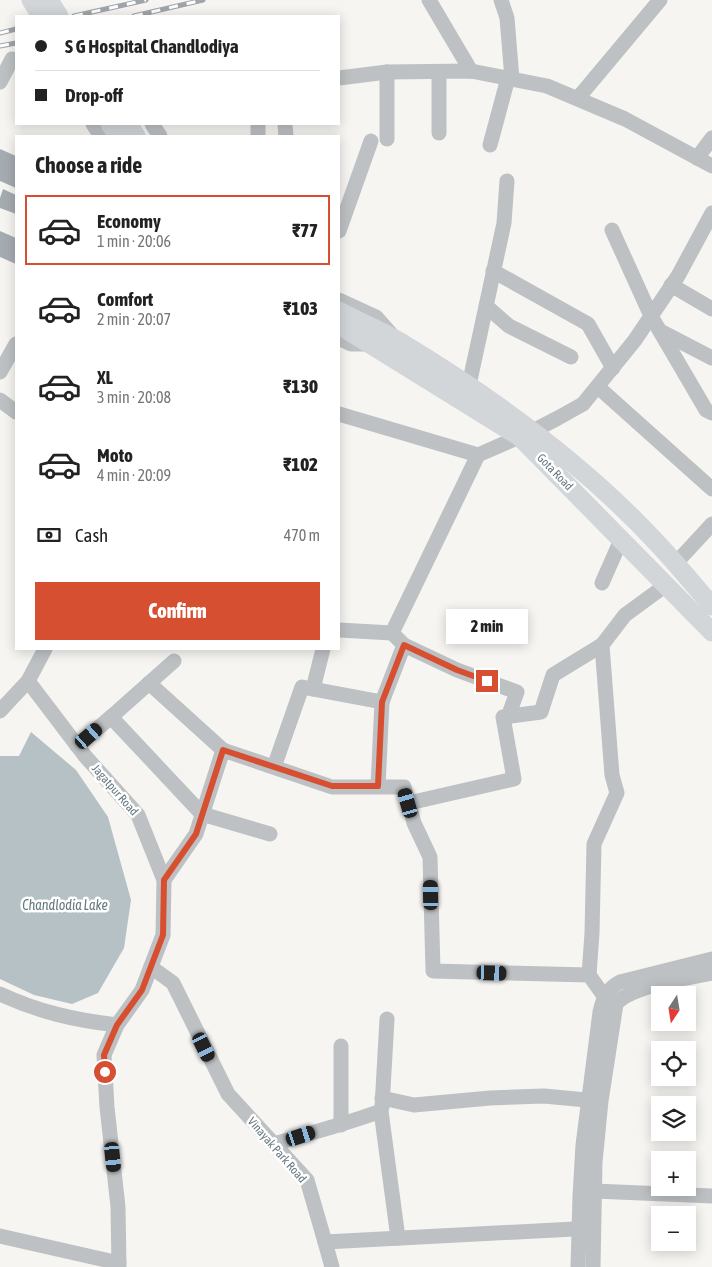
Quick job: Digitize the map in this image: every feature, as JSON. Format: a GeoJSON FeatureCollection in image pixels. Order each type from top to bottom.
{"type":"FeatureCollection","features":[{"type":"Feature","properties":{"kind":"main road"},"geometry":{"type":"LineString","coordinates":[[31,0],[40,15]]}},
{"type":"Feature","properties":{"kind":"main road"},"geometry":{"type":"LineString","coordinates":[[49,0],[58,15]]}},
{"type":"Feature","properties":{"kind":"main road"},"geometry":{"type":"LineString","coordinates":[[340,314],[346,329]]}},
{"type":"Feature","properties":{"kind":"main road","name":"Gota Road"},"geometry":{"type":"LineString","coordinates":[[346,329],[398,341],[469,386],[527,434],[591,480],[656,542],[712,606]]}},
{"type":"Feature","properties":{"kind":"main road","name":"Gota Road"},"geometry":{"type":"LineString","coordinates":[[346,329],[527,434],[621,540],[712,632]]}},
{"type":"Feature","properties":{"kind":"street"},"geometry":{"type":"LineString","coordinates":[[429,0],[471,71]]}},
{"type":"Feature","properties":{"kind":"street"},"geometry":{"type":"LineString","coordinates":[[490,145],[510,78],[507,18],[501,0]]}},
{"type":"Feature","properties":{"kind":"street"},"geometry":{"type":"LineString","coordinates":[[578,98],[660,0]]}},
{"type":"Feature","properties":{"kind":"street"},"geometry":{"type":"LineString","coordinates":[[0,82],[10,60]]}},
{"type":"Feature","properties":{"kind":"street"},"geometry":{"type":"LineString","coordinates":[[340,78],[387,72],[471,71],[547,86],[625,119],[712,166]]}},
{"type":"Feature","properties":{"kind":"street"},"geometry":{"type":"LineString","coordinates":[[387,72],[387,139]]}},
{"type":"Feature","properties":{"kind":"street"},"geometry":{"type":"LineString","coordinates":[[439,72],[439,133]]}},
{"type":"Feature","properties":{"kind":"street"},"geometry":{"type":"LineString","coordinates":[[697,158],[712,138]]}},
{"type":"Feature","properties":{"kind":"street"},"geometry":{"type":"LineString","coordinates":[[340,228],[371,141]]}},
{"type":"Feature","properties":{"kind":"street"},"geometry":{"type":"LineString","coordinates":[[469,386],[504,223],[507,181]]}},
{"type":"Feature","properties":{"kind":"street"},"geometry":{"type":"LineString","coordinates":[[340,414],[478,455],[527,434],[582,404],[598,387],[636,340],[711,216]]}},
{"type":"Feature","properties":{"kind":"street"},"geometry":{"type":"LineString","coordinates":[[612,230],[651,316],[706,410],[712,413]]}},
{"type":"Feature","properties":{"kind":"street"},"geometry":{"type":"LineString","coordinates":[[493,270],[588,324],[613,368]]}},
{"type":"Feature","properties":{"kind":"street"},"geometry":{"type":"LineString","coordinates":[[671,285],[712,309]]}},
{"type":"Feature","properties":{"kind":"street"},"geometry":{"type":"LineString","coordinates":[[340,300],[376,317],[398,341]]}},
{"type":"Feature","properties":{"kind":"street"},"geometry":{"type":"LineString","coordinates":[[486,306],[509,326],[572,356]]}},
{"type":"Feature","properties":{"kind":"street"},"geometry":{"type":"LineString","coordinates":[[660,331],[712,358]]}},
{"type":"Feature","properties":{"kind":"street"},"geometry":{"type":"LineString","coordinates":[[0,372],[15,346]]}},
{"type":"Feature","properties":{"kind":"street"},"geometry":{"type":"LineString","coordinates":[[598,387],[712,489]]}},
{"type":"Feature","properties":{"kind":"street"},"geometry":{"type":"LineString","coordinates":[[0,400],[15,411]]}},
{"type":"Feature","properties":{"kind":"street"},"geometry":{"type":"LineString","coordinates":[[392,633],[478,455]]}},
{"type":"Feature","properties":{"kind":"street"},"geometry":{"type":"LineString","coordinates":[[675,564],[712,524]]}},
{"type":"Feature","properties":{"kind":"street"},"geometry":{"type":"LineString","coordinates":[[602,583],[621,540]]}},
{"type":"Feature","properties":{"kind":"street"},"geometry":{"type":"LineString","coordinates":[[408,803],[514,779],[503,718],[541,712],[553,675],[602,645],[626,615],[666,585]]}},
{"type":"Feature","properties":{"kind":"street"},"geometry":{"type":"LineString","coordinates":[[340,630],[392,633],[404,645],[457,670],[517,692],[508,717]]}},
{"type":"Feature","properties":{"kind":"street"},"geometry":{"type":"LineString","coordinates":[[378,786],[382,702],[404,645]]}},
{"type":"Feature","properties":{"kind":"street"},"geometry":{"type":"LineString","coordinates":[[602,645],[612,775],[617,793],[594,844],[589,975],[604,996]]}},
{"type":"Feature","properties":{"kind":"street"},"geometry":{"type":"LineString","coordinates":[[0,711],[28,681],[45,650]]}},
{"type":"Feature","properties":{"kind":"street"},"geometry":{"type":"LineString","coordinates":[[313,689],[323,650]]}},
{"type":"Feature","properties":{"kind":"street"},"geometry":{"type":"LineString","coordinates":[[78,746],[174,661]]}},
{"type":"Feature","properties":{"kind":"street","name":"Jagatpur Road"},"geometry":{"type":"LineString","coordinates":[[28,681],[85,756],[138,815],[164,880],[163,935],[142,990],[117,1025],[104,1055],[107,1107],[118,1207],[119,1265]]}},
{"type":"Feature","properties":{"kind":"street"},"geometry":{"type":"LineString","coordinates":[[149,683],[223,750],[332,786],[404,787],[414,823],[430,857],[433,971],[589,975]]}},
{"type":"Feature","properties":{"kind":"street"},"geometry":{"type":"LineString","coordinates":[[274,767],[302,687],[382,702]]}},
{"type":"Feature","properties":{"kind":"street"},"geometry":{"type":"LineString","coordinates":[[111,717],[202,814],[270,834]]}},
{"type":"Feature","properties":{"kind":"street"},"geometry":{"type":"LineString","coordinates":[[164,880],[196,834],[223,750]]}},
{"type":"Feature","properties":{"kind":"street"},"geometry":{"type":"LineString","coordinates":[[578,1267],[594,1191],[595,1101],[600,1012],[604,996],[610,988],[620,982],[712,960]]}},
{"type":"Feature","properties":{"kind":"street","name":"Vinayak Park Road"},"geometry":{"type":"LineString","coordinates":[[151,967],[173,983],[228,1094],[307,1180],[332,1267]]}},
{"type":"Feature","properties":{"kind":"street"},"geometry":{"type":"LineString","coordinates":[[593,1267],[586,1229],[581,1174],[614,1010],[620,1000],[641,990],[712,973]]}},
{"type":"Feature","properties":{"kind":"street"},"geometry":{"type":"LineString","coordinates":[[0,994],[28,1007],[78,1020],[117,1025]]}},
{"type":"Feature","properties":{"kind":"street"},"geometry":{"type":"LineString","coordinates":[[387,1019],[382,1105],[398,1238]]}},
{"type":"Feature","properties":{"kind":"street"},"geometry":{"type":"LineString","coordinates":[[341,1046],[341,1125]]}},
{"type":"Feature","properties":{"kind":"street"},"geometry":{"type":"LineString","coordinates":[[274,1144],[314,1131],[341,1125],[382,1105],[414,1105],[490,1098],[544,1096],[595,1101]]}},
{"type":"Feature","properties":{"kind":"street"},"geometry":{"type":"LineString","coordinates":[[594,1191],[712,1196]]}},
{"type":"Feature","properties":{"kind":"street"},"geometry":{"type":"LineString","coordinates":[[325,1242],[586,1229]]}},
{"type":"Feature","properties":{"kind":"street"},"geometry":{"type":"LineString","coordinates":[[0,1236],[119,1265]]}},
{"type":"Feature","properties":{"kind":"water","name":"Chandlodia Lake"},"geometry":{"type":"Polygon","coordinates":[[[31,732],[76,770],[108,817],[131,900],[124,948],[98,993],[72,1004],[34,995],[0,979],[0,756],[19,756],[31,732]]]}},
{"type":"Feature","properties":{"kind":"building"},"geometry":{"type":"Polygon","coordinates":[[[0,149],[15,156],[15,188],[0,181],[0,149]]]}},
{"type":"Feature","properties":{"kind":"building"},"geometry":{"type":"Polygon","coordinates":[[[3,189],[15,195],[15,214],[0,208],[0,198],[3,189]]]}},
{"type":"Feature","properties":{"kind":"building"},"geometry":{"type":"Polygon","coordinates":[[[0,231],[15,238],[15,264],[0,257],[0,231]]]}},
{"type":"Feature","properties":{"kind":"railway"},"geometry":{"type":"LineString","coordinates":[[78,15],[146,0]]}},
{"type":"Feature","properties":{"kind":"railway"},"geometry":{"type":"LineString","coordinates":[[138,15],[203,0]]}},
{"type":"Feature","properties":{"kind":"railway"},"geometry":{"type":"LineString","coordinates":[[0,33],[15,29]]}},
{"type":"Feature","properties":{"kind":"railway"},"geometry":{"type":"LineString","coordinates":[[0,46],[15,43]]}},
{"type":"Feature","properties":{"kind":"route"},"geometry":{"type":"LineString","coordinates":[[105,1072],[104,1055],[117,1025],[142,990],[163,935],[164,880],[196,834],[223,750],[332,786],[378,786],[382,702],[404,645],[457,670],[487,681]]}}]}
